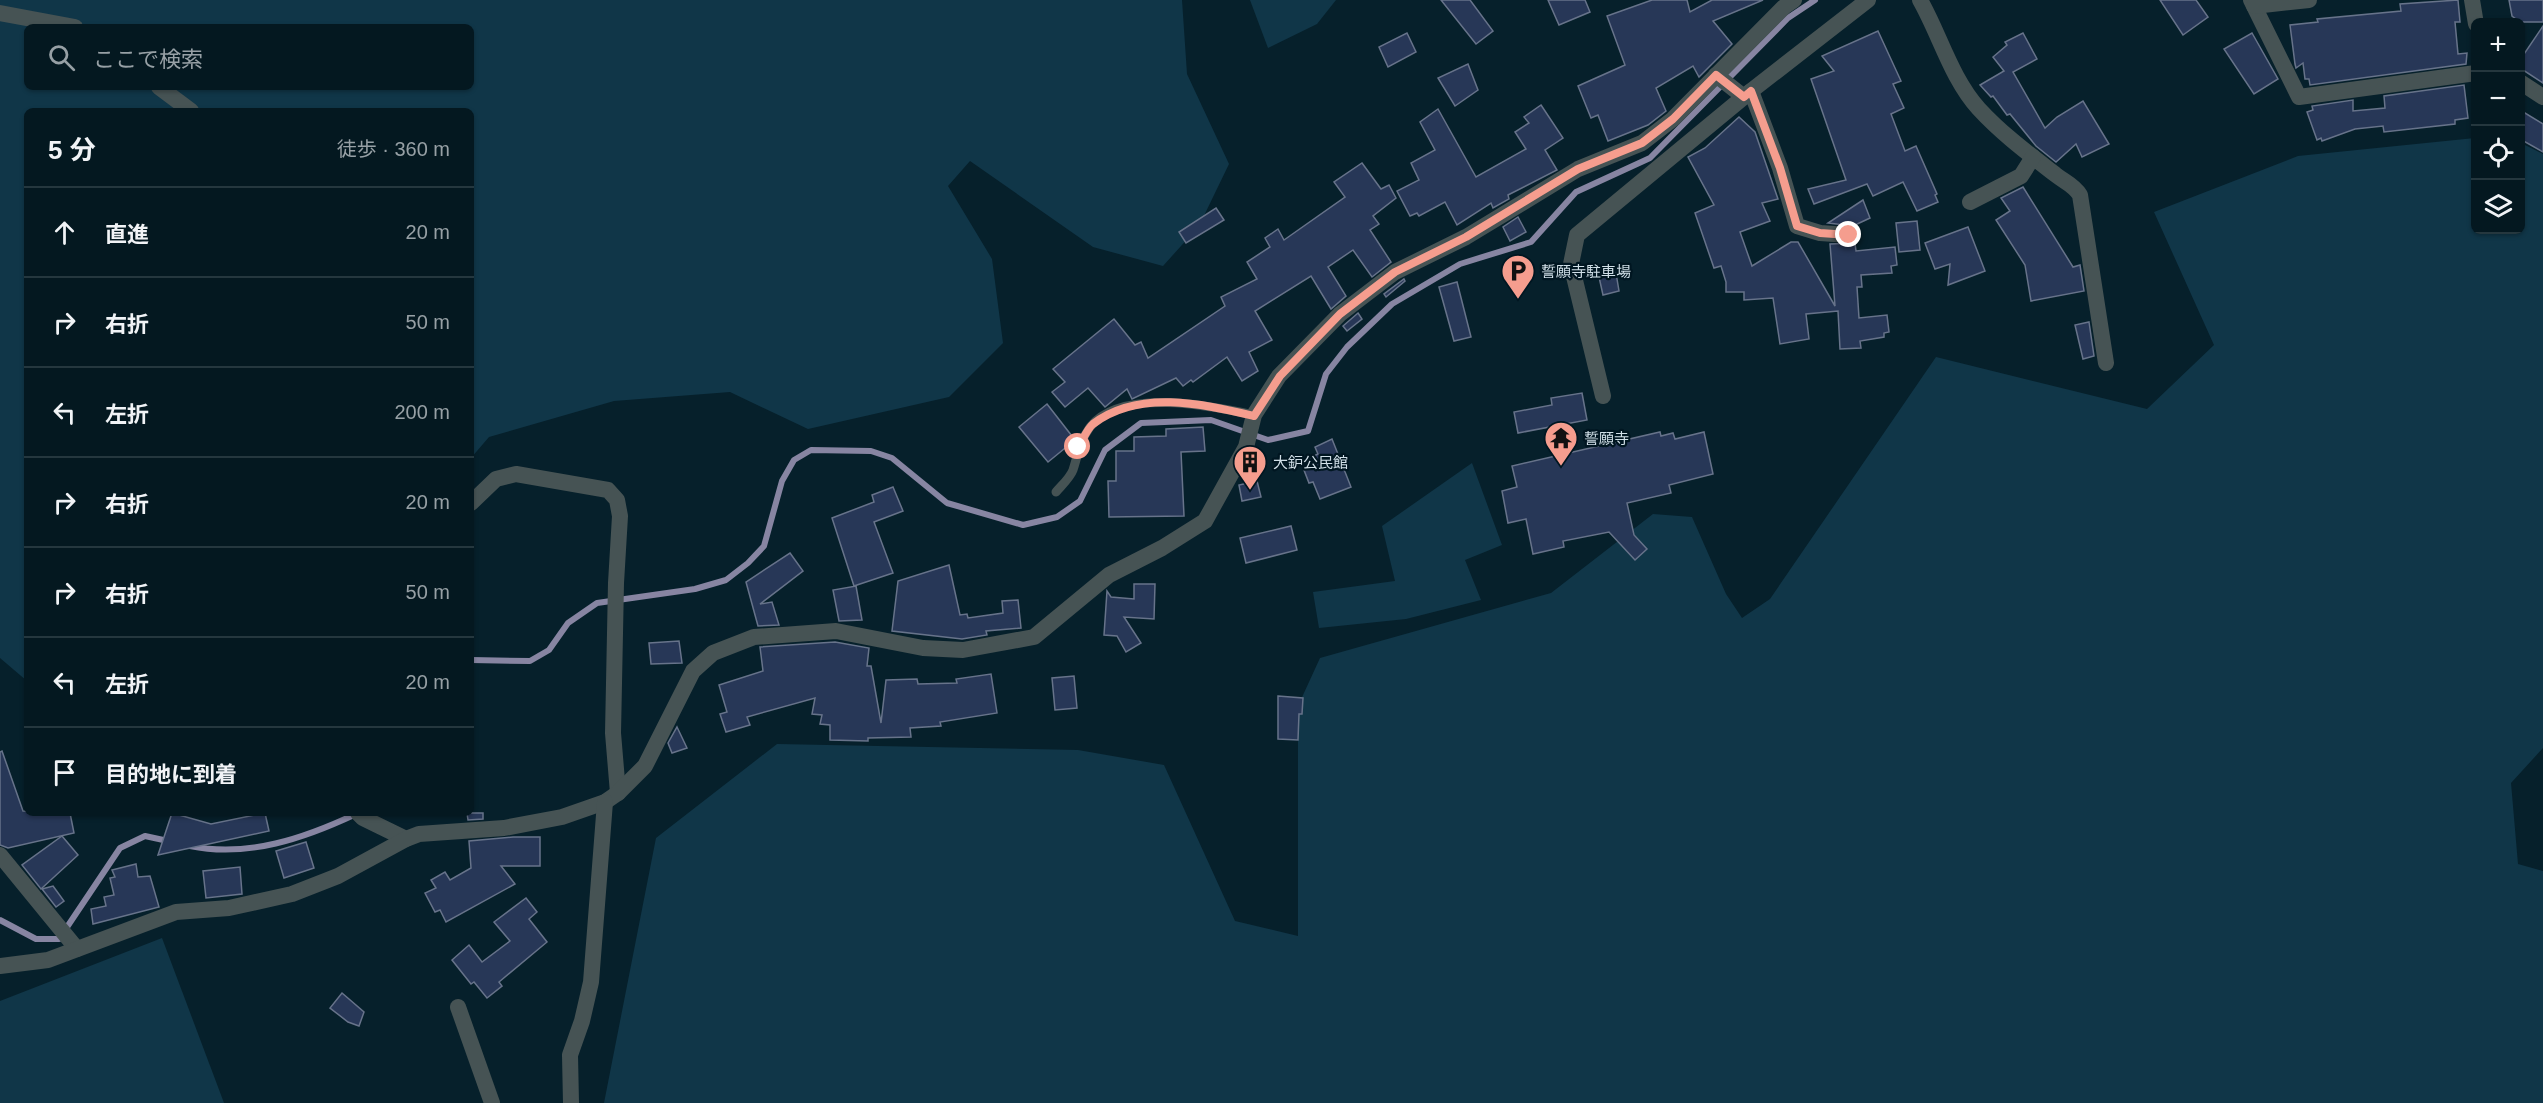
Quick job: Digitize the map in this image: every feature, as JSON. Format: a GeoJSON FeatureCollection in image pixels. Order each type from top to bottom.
{"type":"FeatureCollection","features":[{"type":"Feature","properties":{"kind":"street"},"geometry":{"type":"LineString","coordinates":[[0,966],[48,960],[74,946],[176,912],[229,908],[292,894],[338,876],[406,838],[435,831],[504,828],[562,817],[612,798],[645,766],[693,671],[713,653],[754,637],[836,631],[922,648],[963,650],[1034,638],[1109,575],[1162,548],[1205,521],[1246,447],[1254,416],[1280,376],[1332,322],[1395,272],[1466,237],[1578,169],[1642,143],[1673,119],[1794,0]]}},
{"type":"Feature","properties":{"kind":"street"},"geometry":{"type":"LineString","coordinates":[[1603,396],[1571,264],[1577,235],[1748,94],[1868,0]]}},
{"type":"Feature","properties":{"kind":"street"},"geometry":{"type":"LineString","coordinates":[[1920,0],[1935,26],[1954,72],[1977,107],[2013,142],[2076,188],[2080,195],[2106,363]]}},
{"type":"Feature","properties":{"kind":"street"},"geometry":{"type":"LineString","coordinates":[[2309,0],[2252,3],[2300,97],[2471,74]]}},
{"type":"Feature","properties":{"kind":"street"},"geometry":{"type":"LineString","coordinates":[[2472,0],[2474,18]]}},
{"type":"Feature","properties":{"kind":"street"},"geometry":{"type":"LineString","coordinates":[[0,13],[59,24]]}},
{"type":"Feature","properties":{"kind":"street"},"geometry":{"type":"LineString","coordinates":[[1716,75],[1748,94],[1780,168],[1797,226],[1820,233],[1849,235]]}},
{"type":"Feature","properties":{"kind":"street"},"geometry":{"type":"LineString","coordinates":[[2525,85],[2543,97]]}},
{"type":"Feature","properties":{"kind":"street"},"geometry":{"type":"LineString","coordinates":[[163,90],[187,108]]}},
{"type":"Feature","properties":{"kind":"street"},"geometry":{"type":"LineString","coordinates":[[1970,202],[2021,176],[2033,157]]}},
{"type":"Feature","properties":{"kind":"street"},"geometry":{"type":"LineString","coordinates":[[474,499],[496,479],[516,474],[608,490],[617,500],[620,516],[616,583],[612,798],[591,982],[582,1021],[570,1055],[571,1103]]}},
{"type":"Feature","properties":{"kind":"street"},"geometry":{"type":"LineString","coordinates":[[361,816],[406,838]]}},
{"type":"Feature","properties":{"kind":"street"},"geometry":{"type":"LineString","coordinates":[[1,857],[74,946]]}},
{"type":"Feature","properties":{"kind":"street"},"geometry":{"type":"LineString","coordinates":[[458,1007],[492,1103]]}},
{"type":"Feature","properties":{"kind":"lane"},"geometry":{"type":"LineString","coordinates":[[1056,492],[1072,472],[1078,447],[1091,425],[1122,406],[1181,402],[1254,416]]}},
{"type":"Feature","properties":{"kind":"shaded area"},"geometry":{"type":"Polygon","coordinates":[[[0,0],[1182,0],[1187,74],[1229,164],[1199,226],[1163,266],[1093,247],[970,161],[948,186],[992,259],[1003,343],[949,397],[808,429],[730,392],[614,401],[489,437],[474,454],[474,108],[24,108],[24,678],[0,658],[0,0]]]}},
{"type":"Feature","properties":{"kind":"shaded area"},"geometry":{"type":"Polygon","coordinates":[[[1250,0],[1336,0],[1317,24],[1268,48],[1250,0]]]}},
{"type":"Feature","properties":{"kind":"shaded area"},"geometry":{"type":"Polygon","coordinates":[[[2471,138],[2471,234],[2525,234],[2525,145],[2543,154],[2543,748],[2511,783],[2518,864],[2543,871],[2543,1103],[604,1103],[656,838],[777,744],[1078,750],[1164,765],[1235,921],[1298,936],[1298,706],[1320,658],[1551,593],[1653,514],[1692,517],[1726,594],[1742,618],[1770,599],[1936,357],[2147,409],[2214,345],[2154,212],[2298,156],[2471,138]]]}},
{"type":"Feature","properties":{"kind":"shaded area"},"geometry":{"type":"Polygon","coordinates":[[[1472,463],[1502,545],[1465,560],[1481,600],[1406,619],[1319,628],[1313,592],[1395,581],[1382,526],[1472,463]]]}},
{"type":"Feature","properties":{"kind":"shaded area"},"geometry":{"type":"Polygon","coordinates":[[[162,938],[224,1103],[0,1103],[0,1001],[162,938]]]}},
{"type":"Feature","properties":{"kind":"building"},"geometry":{"type":"Polygon","coordinates":[[[1441,0],[1470,0],[1493,31],[1476,44],[1441,0]]]}},
{"type":"Feature","properties":{"kind":"building"},"geometry":{"type":"Polygon","coordinates":[[[1548,0],[1585,0],[1590,12],[1559,25],[1548,0]]]}},
{"type":"Feature","properties":{"kind":"building"},"geometry":{"type":"Polygon","coordinates":[[[1652,0],[1687,0],[1690,12],[1712,0],[1763,0],[1713,21],[1732,44],[1699,77],[1693,66],[1656,88],[1666,111],[1648,125],[1608,141],[1598,115],[1591,118],[1578,86],[1625,65],[1607,16],[1652,0]]]}},
{"type":"Feature","properties":{"kind":"building"},"geometry":{"type":"Polygon","coordinates":[[[2160,0],[2196,0],[2208,17],[2183,35],[2160,0]]]}},
{"type":"Feature","properties":{"kind":"building"},"geometry":{"type":"Polygon","coordinates":[[[2458,0],[2460,22],[2455,22],[2458,54],[2467,53],[2466,64],[2310,85],[2309,79],[2305,79],[2303,63],[2296,68],[2290,25],[2318,22],[2317,19],[2401,11],[2400,4],[2458,0]]]}},
{"type":"Feature","properties":{"kind":"building"},"geometry":{"type":"Polygon","coordinates":[[[2509,0],[2543,0],[2543,22],[2525,22],[2525,18],[2512,16],[2509,0]]]}},
{"type":"Feature","properties":{"kind":"building"},"geometry":{"type":"Polygon","coordinates":[[[2543,26],[2543,83],[2525,71],[2525,53],[2543,26]]]}},
{"type":"Feature","properties":{"kind":"building"},"geometry":{"type":"Polygon","coordinates":[[[1878,31],[1901,81],[1893,84],[1904,108],[1891,114],[1905,151],[1916,146],[1937,194],[1935,195],[1938,202],[1917,211],[1903,182],[1873,196],[1867,184],[1814,204],[1808,189],[1846,180],[1811,79],[1834,71],[1822,56],[1878,31]]]}},
{"type":"Feature","properties":{"kind":"building"},"geometry":{"type":"Polygon","coordinates":[[[1407,33],[1416,52],[1388,67],[1379,47],[1407,33]]]}},
{"type":"Feature","properties":{"kind":"building"},"geometry":{"type":"Polygon","coordinates":[[[2023,33],[2037,59],[2013,72],[2045,128],[2057,117],[2083,101],[2109,144],[2082,157],[2076,144],[2056,162],[2036,146],[2010,114],[2007,115],[1993,96],[1991,97],[1980,85],[2004,71],[1993,57],[2007,45],[2005,42],[2023,33]]]}},
{"type":"Feature","properties":{"kind":"building"},"geometry":{"type":"Polygon","coordinates":[[[2252,33],[2278,79],[2254,94],[2224,49],[2252,33]]]}},
{"type":"Feature","properties":{"kind":"building"},"geometry":{"type":"Polygon","coordinates":[[[1468,64],[1478,90],[1455,106],[1438,78],[1468,64]]]}},
{"type":"Feature","properties":{"kind":"building"},"geometry":{"type":"Polygon","coordinates":[[[2464,85],[2468,118],[2455,120],[2455,124],[2384,132],[2383,126],[2355,129],[2322,141],[2321,138],[2317,140],[2307,112],[2313,110],[2312,106],[2353,100],[2353,111],[2385,108],[2384,96],[2464,85]]]}},
{"type":"Feature","properties":{"kind":"building"},"geometry":{"type":"Polygon","coordinates":[[[1541,105],[1563,138],[1545,150],[1557,170],[1508,195],[1509,199],[1493,208],[1491,203],[1457,225],[1445,202],[1419,216],[1417,213],[1410,216],[1397,191],[1419,180],[1411,163],[1435,150],[1420,122],[1438,109],[1476,177],[1526,149],[1515,132],[1529,123],[1524,117],[1541,105]]]}},
{"type":"Feature","properties":{"kind":"building"},"geometry":{"type":"Polygon","coordinates":[[[2525,113],[2543,124],[2543,152],[2525,142],[2525,113]]]}},
{"type":"Feature","properties":{"kind":"building"},"geometry":{"type":"Polygon","coordinates":[[[1739,117],[1755,132],[1778,199],[1762,203],[1770,221],[1740,232],[1752,266],[1791,242],[1798,242],[1835,306],[1830,244],[1855,243],[1856,251],[1895,247],[1897,265],[1891,266],[1892,273],[1861,275],[1862,287],[1857,287],[1859,318],[1887,315],[1889,332],[1884,333],[1884,337],[1860,341],[1861,348],[1840,349],[1838,311],[1806,314],[1809,339],[1780,344],[1773,298],[1744,300],[1744,292],[1726,292],[1726,282],[1721,266],[1714,268],[1695,213],[1714,205],[1688,157],[1705,148],[1739,117]]]}},
{"type":"Feature","properties":{"kind":"building"},"geometry":{"type":"Polygon","coordinates":[[[1362,163],[1381,189],[1389,185],[1396,198],[1373,216],[1379,224],[1370,230],[1391,262],[1372,277],[1353,250],[1328,267],[1346,296],[1331,309],[1311,276],[1255,311],[1272,340],[1249,352],[1258,371],[1242,381],[1227,357],[1193,382],[1191,380],[1183,386],[1176,378],[1132,399],[1127,389],[1105,407],[1088,388],[1065,407],[1052,392],[1065,382],[1053,369],[1114,319],[1135,345],[1141,342],[1148,358],[1225,306],[1221,297],[1257,279],[1247,262],[1270,247],[1265,238],[1278,229],[1284,240],[1345,197],[1334,182],[1362,163]]]}},
{"type":"Feature","properties":{"kind":"building"},"geometry":{"type":"Polygon","coordinates":[[[2023,187],[2073,267],[2080,265],[2084,291],[2031,301],[2025,265],[1996,220],[2010,211],[2001,198],[2023,187]]]}},
{"type":"Feature","properties":{"kind":"building"},"geometry":{"type":"Polygon","coordinates":[[[1863,200],[1870,218],[1853,226],[1828,223],[1863,200]]]}},
{"type":"Feature","properties":{"kind":"building"},"geometry":{"type":"Polygon","coordinates":[[[1216,208],[1224,220],[1186,243],[1179,232],[1216,208]]]}},
{"type":"Feature","properties":{"kind":"building"},"geometry":{"type":"Polygon","coordinates":[[[1518,217],[1526,232],[1510,241],[1503,227],[1518,217]]]}},
{"type":"Feature","properties":{"kind":"building"},"geometry":{"type":"Polygon","coordinates":[[[1917,221],[1920,250],[1899,252],[1896,223],[1917,221]]]}},
{"type":"Feature","properties":{"kind":"building"},"geometry":{"type":"Polygon","coordinates":[[[1968,227],[1985,271],[1948,285],[1950,264],[1935,269],[1925,243],[1968,227]]]}},
{"type":"Feature","properties":{"kind":"building"},"geometry":{"type":"Polygon","coordinates":[[[1616,273],[1619,291],[1603,295],[1599,277],[1616,273]]]}},
{"type":"Feature","properties":{"kind":"building"},"geometry":{"type":"Polygon","coordinates":[[[1404,279],[1405,281],[1386,297],[1384,294],[1404,279]]]}},
{"type":"Feature","properties":{"kind":"building"},"geometry":{"type":"Polygon","coordinates":[[[1457,282],[1471,337],[1454,341],[1439,287],[1457,282]]]}},
{"type":"Feature","properties":{"kind":"building"},"geometry":{"type":"Polygon","coordinates":[[[1358,313],[1362,319],[1347,331],[1343,326],[1358,313]]]}},
{"type":"Feature","properties":{"kind":"building"},"geometry":{"type":"Polygon","coordinates":[[[2089,322],[2094,356],[2083,359],[2075,325],[2089,322]]]}},
{"type":"Feature","properties":{"kind":"building"},"geometry":{"type":"Polygon","coordinates":[[[1582,393],[1587,420],[1518,433],[1514,412],[1552,405],[1551,398],[1582,393]]]}},
{"type":"Feature","properties":{"kind":"building"},"geometry":{"type":"Polygon","coordinates":[[[1047,404],[1075,440],[1048,462],[1019,427],[1047,404]]]}},
{"type":"Feature","properties":{"kind":"building"},"geometry":{"type":"Polygon","coordinates":[[[1203,427],[1205,451],[1181,452],[1184,516],[1109,517],[1108,481],[1116,481],[1116,451],[1134,451],[1134,437],[1166,436],[1166,429],[1203,427]]]}},
{"type":"Feature","properties":{"kind":"building"},"geometry":{"type":"Polygon","coordinates":[[[1660,432],[1661,436],[1673,433],[1675,439],[1704,432],[1713,474],[1669,485],[1671,493],[1627,503],[1634,535],[1647,549],[1635,560],[1609,532],[1563,541],[1564,547],[1533,554],[1526,519],[1508,523],[1502,491],[1517,487],[1512,466],[1660,432]]]}},
{"type":"Feature","properties":{"kind":"building"},"geometry":{"type":"Polygon","coordinates":[[[1332,439],[1351,487],[1320,499],[1313,482],[1309,483],[1304,470],[1308,468],[1305,460],[1318,454],[1315,447],[1332,439]]]}},
{"type":"Feature","properties":{"kind":"building","name":"大鈩公民館"},"geometry":{"type":"Polygon","coordinates":[[[1257,481],[1261,497],[1242,501],[1239,485],[1257,481]]]}},
{"type":"Feature","properties":{"kind":"building"},"geometry":{"type":"Polygon","coordinates":[[[893,487],[903,511],[874,522],[893,573],[854,586],[832,518],[874,502],[872,495],[893,487]]]}},
{"type":"Feature","properties":{"kind":"building"},"geometry":{"type":"Polygon","coordinates":[[[1291,526],[1297,550],[1246,563],[1240,538],[1291,526]]]}},
{"type":"Feature","properties":{"kind":"building"},"geometry":{"type":"Polygon","coordinates":[[[790,553],[803,571],[760,604],[772,602],[779,625],[758,626],[746,582],[790,553]]]}},
{"type":"Feature","properties":{"kind":"building"},"geometry":{"type":"Polygon","coordinates":[[[949,565],[960,615],[967,614],[968,618],[1003,613],[1002,601],[1018,600],[1021,628],[986,631],[987,635],[962,639],[892,631],[898,581],[949,565]]]}},
{"type":"Feature","properties":{"kind":"building"},"geometry":{"type":"Polygon","coordinates":[[[1134,584],[1155,584],[1154,619],[1124,617],[1141,643],[1126,652],[1117,636],[1104,635],[1107,591],[1111,597],[1134,599],[1134,584]]]}},
{"type":"Feature","properties":{"kind":"building"},"geometry":{"type":"Polygon","coordinates":[[[856,586],[862,620],[839,621],[833,590],[856,586]]]}},
{"type":"Feature","properties":{"kind":"building"},"geometry":{"type":"Polygon","coordinates":[[[679,641],[682,663],[651,664],[649,643],[679,641]]]}},
{"type":"Feature","properties":{"kind":"building"},"geometry":{"type":"Polygon","coordinates":[[[835,642],[869,648],[867,666],[871,666],[881,723],[886,680],[917,679],[918,684],[957,683],[956,679],[991,674],[997,713],[940,722],[941,726],[910,728],[911,737],[868,738],[868,741],[830,740],[830,725],[820,724],[822,715],[812,714],[815,698],[747,717],[750,725],[726,732],[720,714],[727,712],[719,685],[763,671],[760,647],[835,642]]]}},
{"type":"Feature","properties":{"kind":"building"},"geometry":{"type":"Polygon","coordinates":[[[1074,676],[1077,708],[1055,710],[1052,678],[1074,676]]]}},
{"type":"Feature","properties":{"kind":"building"},"geometry":{"type":"Polygon","coordinates":[[[1278,696],[1303,698],[1302,714],[1299,714],[1298,740],[1278,739],[1278,696]]]}},
{"type":"Feature","properties":{"kind":"building"},"geometry":{"type":"Polygon","coordinates":[[[677,727],[687,748],[672,753],[668,743],[677,727]]]}},
{"type":"Feature","properties":{"kind":"building"},"geometry":{"type":"Polygon","coordinates":[[[2,751],[24,816],[71,816],[74,833],[8,848],[0,845],[0,752],[2,751]]]}},
{"type":"Feature","properties":{"kind":"building"},"geometry":{"type":"Polygon","coordinates":[[[483,813],[483,819],[468,820],[467,816],[483,813]]]}},
{"type":"Feature","properties":{"kind":"building"},"geometry":{"type":"Polygon","coordinates":[[[171,816],[183,816],[211,824],[250,816],[266,816],[269,831],[158,855],[171,816]]]}},
{"type":"Feature","properties":{"kind":"building"},"geometry":{"type":"Polygon","coordinates":[[[62,836],[78,855],[41,889],[22,865],[62,836]]]}},
{"type":"Feature","properties":{"kind":"building"},"geometry":{"type":"Polygon","coordinates":[[[540,837],[540,866],[501,866],[515,884],[446,922],[440,910],[435,912],[425,893],[436,888],[431,880],[445,872],[450,880],[471,868],[469,841],[540,837]]]}},
{"type":"Feature","properties":{"kind":"building"},"geometry":{"type":"Polygon","coordinates":[[[306,842],[314,868],[284,878],[276,851],[306,842]]]}},
{"type":"Feature","properties":{"kind":"building"},"geometry":{"type":"Polygon","coordinates":[[[136,864],[138,877],[150,876],[159,907],[93,924],[91,909],[106,906],[104,897],[114,895],[110,878],[115,877],[112,870],[136,864]]]}},
{"type":"Feature","properties":{"kind":"building"},"geometry":{"type":"Polygon","coordinates":[[[240,867],[242,894],[206,898],[203,871],[240,867]]]}},
{"type":"Feature","properties":{"kind":"building"},"geometry":{"type":"Polygon","coordinates":[[[53,886],[64,901],[56,907],[42,889],[53,886]]]}},
{"type":"Feature","properties":{"kind":"building"},"geometry":{"type":"Polygon","coordinates":[[[526,898],[537,912],[529,919],[547,942],[499,982],[502,986],[487,998],[474,982],[471,984],[452,960],[469,945],[482,962],[510,941],[494,922],[526,898]]]}},
{"type":"Feature","properties":{"kind":"building"},"geometry":{"type":"Polygon","coordinates":[[[342,993],[364,1012],[359,1026],[348,1022],[330,1008],[342,993]]]}},
{"type":"Feature","properties":{"kind":"waterway"},"geometry":{"type":"LineString","coordinates":[[474,660],[530,661],[549,650],[568,623],[597,603],[695,589],[726,580],[748,563],[764,546],[782,481],[794,460],[811,450],[871,451],[892,458],[947,503],[1023,525],[1057,517],[1080,501],[1105,450],[1141,423],[1211,420],[1268,440],[1308,431],[1326,374],[1347,347],[1392,304],[1460,264],[1531,242],[1576,192],[1650,158],[1788,18],[1815,0]]}},
{"type":"Feature","properties":{"kind":"waterway"},"geometry":{"type":"LineString","coordinates":[[190,846],[233,849],[276,844],[317,831],[351,816]]}},
{"type":"Feature","properties":{"kind":"waterway"},"geometry":{"type":"LineString","coordinates":[[0,920],[36,939],[59,939],[120,848],[145,836],[168,841]]}},
{"type":"Feature","properties":{"kind":"place","name":"誓願寺駐車場"},"geometry":{"type":"Point","coordinates":[1518,300]}},
{"type":"Feature","properties":{"kind":"place","name":"誓願寺"},"geometry":{"type":"Point","coordinates":[1561,467]}},
{"type":"Feature","properties":{"kind":"place","name":"大鈩公民館"},"geometry":{"type":"Point","coordinates":[1250,491]}},
{"type":"Feature","properties":{"kind":"route"},"geometry":{"type":"LineString","coordinates":[[1078,447],[1091,425],[1122,406],[1181,402],[1254,416],[1280,376],[1340,314],[1395,272],[1466,237],[1578,169],[1642,143],[1673,119],[1716,75],[1744,97],[1751,91],[1780,168],[1797,226],[1820,233],[1849,235]]}}]}
